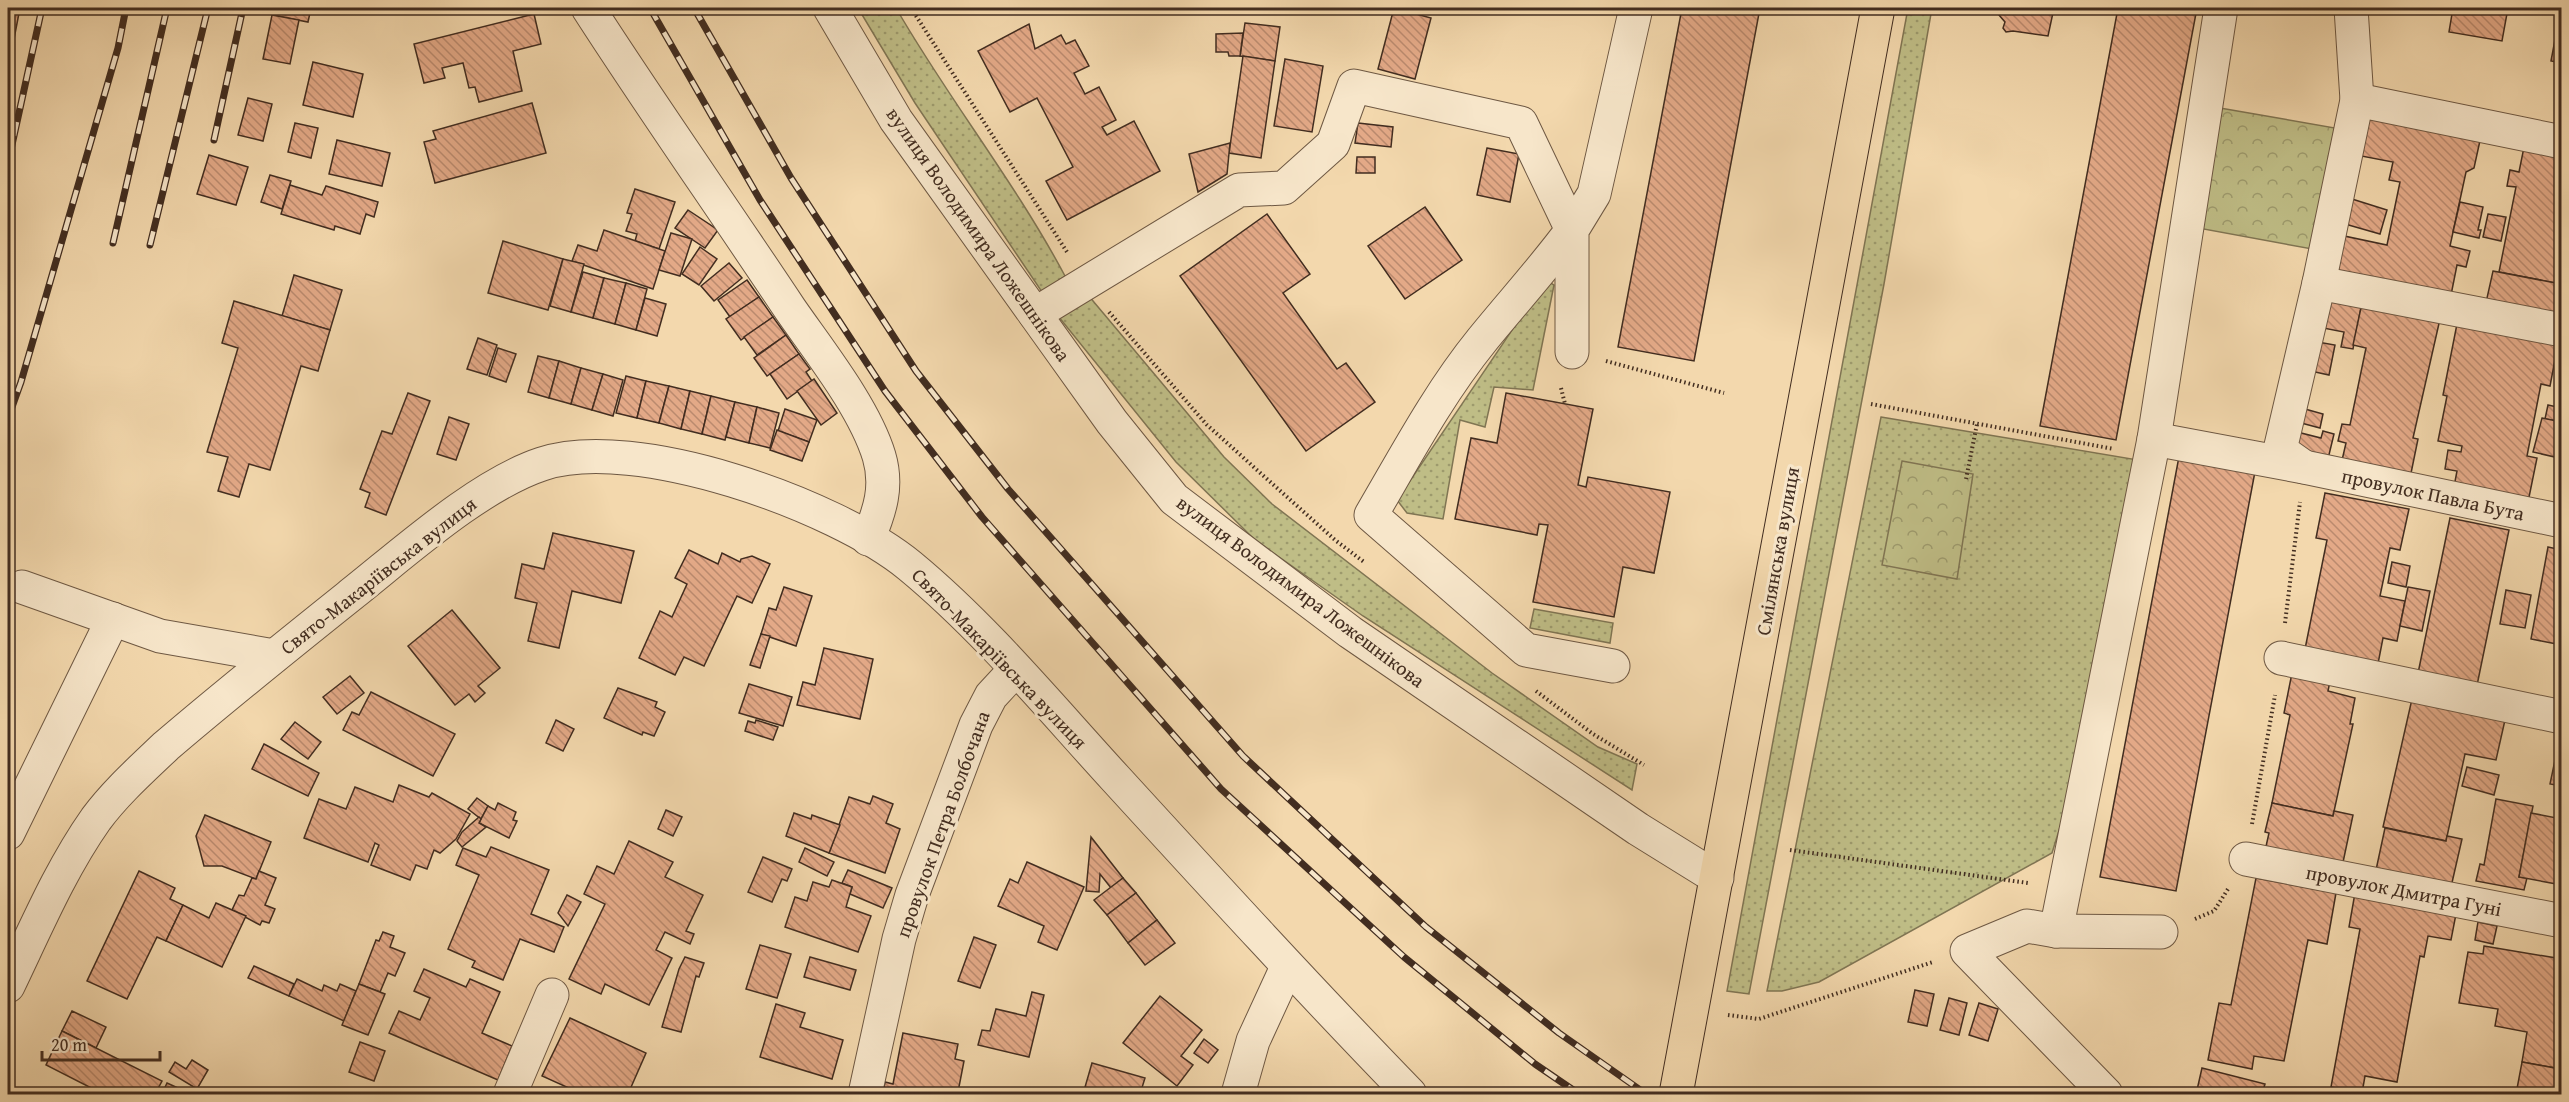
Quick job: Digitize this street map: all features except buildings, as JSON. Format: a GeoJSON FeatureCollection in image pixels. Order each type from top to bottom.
{"type":"FeatureCollection","features":[{"type":"Feature","properties":{"kind":"main road","name":"Смілянська вулиця"},"geometry":{"type":"LineString","coordinates":[[1676,1095],[1878,8]]}},
{"type":"Feature","properties":{"kind":"street"},"geometry":{"type":"LineString","coordinates":[[588,8],[815,346],[867,429],[881,466],[883,494],[879,515],[868,539]]}},
{"type":"Feature","properties":{"kind":"street","name":"вулиця Володимира Ложешнікова"},"geometry":{"type":"LineString","coordinates":[[830,8],[896,120],[1112,422],[1174,499],[1350,632],[1638,828],[1717,878]]}},
{"type":"Feature","properties":{"kind":"street"},"geometry":{"type":"LineString","coordinates":[[1613,666],[1526,650],[1371,514],[1430,415],[1481,341],[1540,273],[1572,230],[1594,194],[1636,8]]}},
{"type":"Feature","properties":{"kind":"street"},"geometry":{"type":"LineString","coordinates":[[2056,931],[2152,447],[2220,8]]}},
{"type":"Feature","properties":{"kind":"street"},"geometry":{"type":"LineString","coordinates":[[2304,467],[2280,450],[2319,283],[2357,100],[2351,8]]}},
{"type":"Feature","properties":{"kind":"street"},"geometry":{"type":"LineString","coordinates":[[1035,314],[1239,190],[1284,188],[1333,144],[1354,86],[1521,123],[1572,230],[1572,352]]}},
{"type":"Feature","properties":{"kind":"street"},"geometry":{"type":"LineString","coordinates":[[2357,100],[2562,142]]}},
{"type":"Feature","properties":{"kind":"street"},"geometry":{"type":"LineString","coordinates":[[2319,283],[2562,330]]}},
{"type":"Feature","properties":{"kind":"street","name":"провулок Павла Бута"},"geometry":{"type":"LineString","coordinates":[[2152,447],[2304,467],[2562,521]]}},
{"type":"Feature","properties":{"kind":"street","name":"Свято-Макаріївська вулиця"},"geometry":{"type":"LineString","coordinates":[[8,986],[72,858],[97,818],[128,782],[166,746],[413,544],[469,504],[520,472],[556,459],[582,455],[615,457],[713,475],[791,501],[868,539],[909,565],[1016,669],[1287,967],[1410,1095]]}},
{"type":"Feature","properties":{"kind":"street"},"geometry":{"type":"LineString","coordinates":[[22,587],[160,636],[274,656]]}},
{"type":"Feature","properties":{"kind":"street"},"geometry":{"type":"LineString","coordinates":[[8,832],[112,619]]}},
{"type":"Feature","properties":{"kind":"street"},"geometry":{"type":"LineString","coordinates":[[2281,658],[2562,717]]}},
{"type":"Feature","properties":{"kind":"street","name":"провулок Петра Болбочана"},"geometry":{"type":"LineString","coordinates":[[865,1095],[898,939],[912,895],[980,717],[991,696],[1016,669]]}},
{"type":"Feature","properties":{"kind":"street","name":"провулок Дмитра Гуні"},"geometry":{"type":"LineString","coordinates":[[2246,859],[2562,921]]}},
{"type":"Feature","properties":{"kind":"street"},"geometry":{"type":"LineString","coordinates":[[2106,1095],[1967,951],[2027,926],[2056,931],[2161,932]]}},
{"type":"Feature","properties":{"kind":"street"},"geometry":{"type":"LineString","coordinates":[[1238,1095],[1253,1041],[1287,967]]}},
{"type":"Feature","properties":{"kind":"street"},"geometry":{"type":"LineString","coordinates":[[510,1095],[552,995]]}},
{"type":"Feature","properties":{"kind":"path"},"geometry":{"type":"LineString","coordinates":[[911,8],[1087,284],[1207,425],[1335,540],[1373,569]]}},
{"type":"Feature","properties":{"kind":"path"},"geometry":{"type":"LineString","coordinates":[[1572,352],[1724,393]]}},
{"type":"Feature","properties":{"kind":"path"},"geometry":{"type":"LineString","coordinates":[[1561,388],[1565,404]]}},
{"type":"Feature","properties":{"kind":"path"},"geometry":{"type":"LineString","coordinates":[[1871,404],[1977,424],[2152,447]]}},
{"type":"Feature","properties":{"kind":"path"},"geometry":{"type":"LineString","coordinates":[[1966,479],[1977,424]]}},
{"type":"Feature","properties":{"kind":"path"},"geometry":{"type":"LineString","coordinates":[[2161,932],[2214,911],[2246,859],[2281,658],[2304,467]]}},
{"type":"Feature","properties":{"kind":"path"},"geometry":{"type":"LineString","coordinates":[[1526,684],[1593,734],[1644,765]]}},
{"type":"Feature","properties":{"kind":"path"},"geometry":{"type":"LineString","coordinates":[[1790,850],[2064,888]]}},
{"type":"Feature","properties":{"kind":"path"},"geometry":{"type":"LineString","coordinates":[[1692,1010],[1759,1019],[1967,951]]}},
{"type":"Feature","properties":{"kind":"green space"},"geometry":{"type":"Polygon","coordinates":[[[858,8],[896,8],[1025,207],[1065,276],[1042,292],[915,103],[858,8]]]}},
{"type":"Feature","properties":{"kind":"green space"},"geometry":{"type":"Polygon","coordinates":[[[1908,8],[1932,8],[1884,284],[1749,994],[1727,991],[1908,8]]]}},
{"type":"Feature","properties":{"kind":"green space"},"geometry":{"type":"Polygon","coordinates":[[[2220,108],[2335,128],[2312,249],[2198,228],[2220,108]]]}},
{"type":"Feature","properties":{"kind":"green space"},"geometry":{"type":"Polygon","coordinates":[[[1546,280],[1554,285],[1533,390],[1494,387],[1485,427],[1460,420],[1443,519],[1407,513],[1397,500],[1546,280]]]}},
{"type":"Feature","properties":{"kind":"green space"},"geometry":{"type":"Polygon","coordinates":[[[1088,295],[1224,457],[1272,504],[1492,673],[1598,747],[1637,764],[1632,790],[1363,616],[1255,540],[1176,462],[1058,316],[1088,295]]]}},
{"type":"Feature","properties":{"kind":"green space"},"geometry":{"type":"Polygon","coordinates":[[[1881,417],[2138,460],[2061,824],[2052,853],[1819,982],[1782,991],[1767,991],[1881,417]]]}},
{"type":"Feature","properties":{"kind":"green space"},"geometry":{"type":"Polygon","coordinates":[[[1902,461],[1973,474],[1957,579],[1882,565],[1902,461]]]}},
{"type":"Feature","properties":{"kind":"green space"},"geometry":{"type":"Polygon","coordinates":[[[1534,609],[1613,623],[1610,643],[1530,628],[1534,609]]]}},
{"type":"Feature","properties":{"kind":"railway"},"geometry":{"type":"LineString","coordinates":[[8,163],[42,8]]}},
{"type":"Feature","properties":{"kind":"railway"},"geometry":{"type":"LineString","coordinates":[[8,418],[21,382],[118,48],[126,8]]}},
{"type":"Feature","properties":{"kind":"railway"},"geometry":{"type":"LineString","coordinates":[[113,243],[167,8]]}},
{"type":"Feature","properties":{"kind":"railway"},"geometry":{"type":"LineString","coordinates":[[150,245],[208,8]]}},
{"type":"Feature","properties":{"kind":"railway"},"geometry":{"type":"LineString","coordinates":[[214,140],[243,8]]}},
{"type":"Feature","properties":{"kind":"railway"},"geometry":{"type":"LineString","coordinates":[[650,8],[760,200],[885,391],[982,517],[1221,789],[1404,957],[1535,1064],[1579,1094]]}},
{"type":"Feature","properties":{"kind":"railway"},"geometry":{"type":"LineString","coordinates":[[694,8],[791,178],[916,371],[1008,489],[1243,756],[1426,927],[1559,1033],[1646,1094]]}}]}
